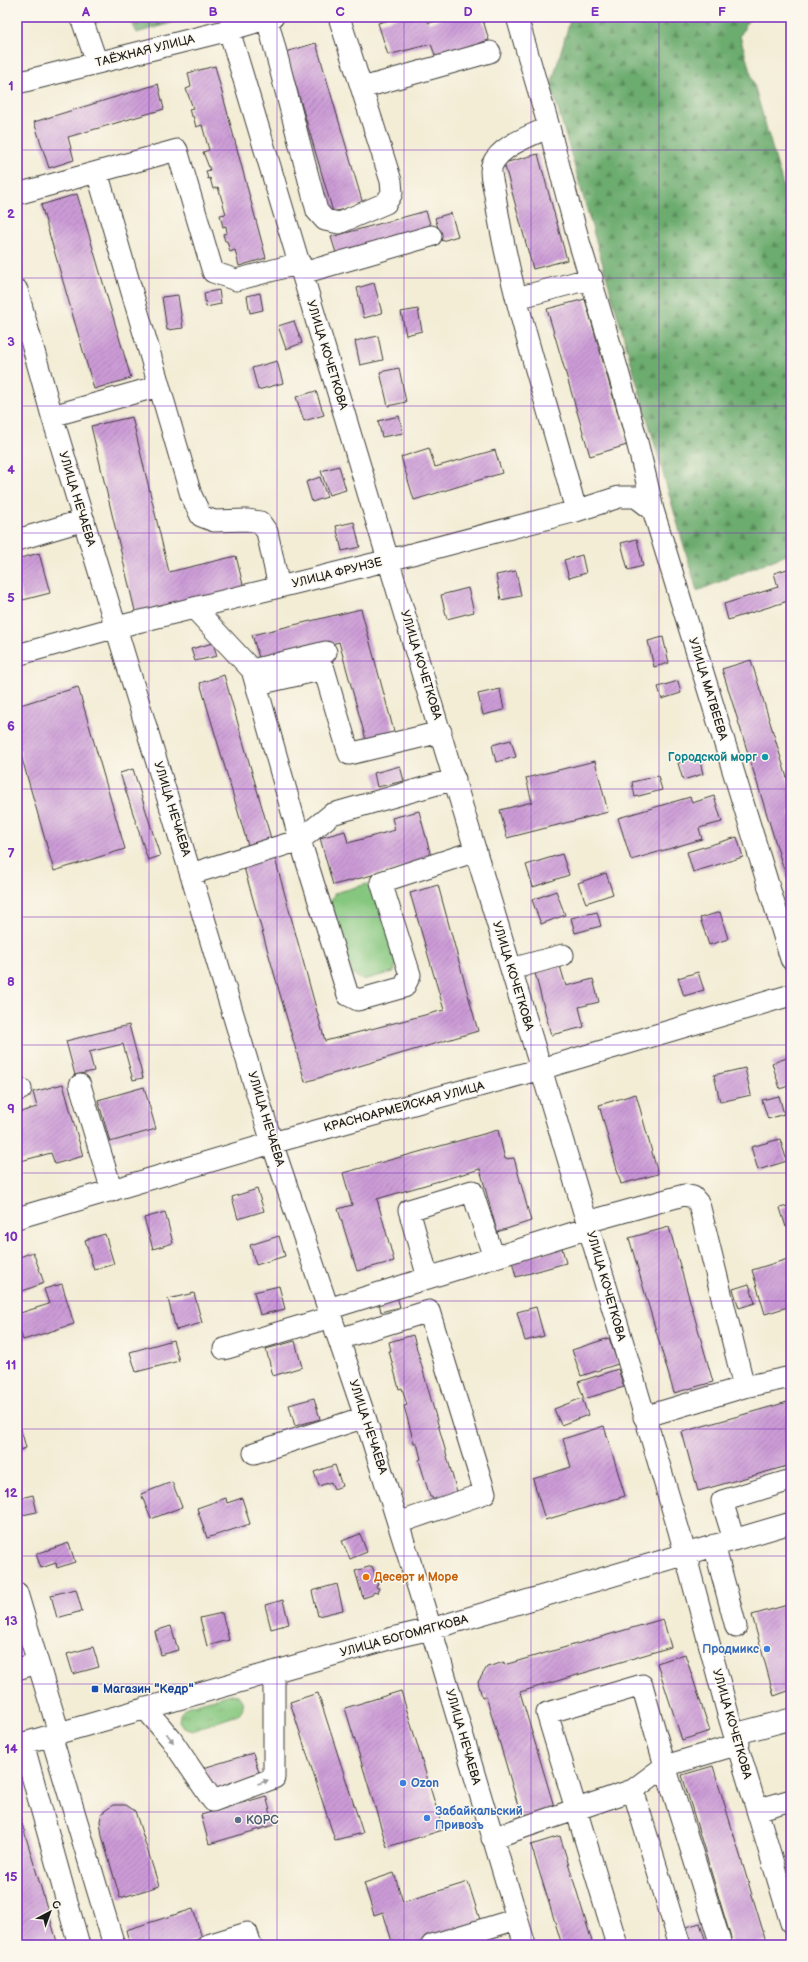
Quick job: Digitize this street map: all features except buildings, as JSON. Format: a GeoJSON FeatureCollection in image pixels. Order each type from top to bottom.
{"type":"FeatureCollection","features":[{"type":"Feature","properties":{"kind":"street"},"geometry":{"type":"LineString","coordinates":[[81,17],[97,63]]}},
{"type":"Feature","properties":{"kind":"street"},"geometry":{"type":"LineString","coordinates":[[270,18],[317,211],[325,220],[339,223],[386,203],[392,194],[391,181],[339,17]]}},
{"type":"Feature","properties":{"kind":"street","name":"УЛИЦА МАТВЕЕВА"},"geometry":{"type":"LineString","coordinates":[[517,17],[549,127],[580,245],[592,278],[645,471],[653,510],[791,959]]}},
{"type":"Feature","properties":{"kind":"street","name":"ТАЁЖНАЯ УЛИЦА"},"geometry":{"type":"LineString","coordinates":[[17,83],[229,30],[270,18]]}},
{"type":"Feature","properties":{"kind":"street","name":"УЛИЦА КОЧЕТКОВА"},"geometry":{"type":"LineString","coordinates":[[229,30],[588,1225],[685,1554],[757,1810],[791,1923]]}},
{"type":"Feature","properties":{"kind":"street"},"geometry":{"type":"LineString","coordinates":[[362,88],[490,52]]}},
{"type":"Feature","properties":{"kind":"street"},"geometry":{"type":"LineString","coordinates":[[549,127],[507,148],[496,157],[491,166],[498,216],[520,312],[576,511]]}},
{"type":"Feature","properties":{"kind":"street"},"geometry":{"type":"LineString","coordinates":[[17,194],[177,150],[213,272],[236,280],[301,268],[431,236]]}},
{"type":"Feature","properties":{"kind":"street"},"geometry":{"type":"LineString","coordinates":[[97,172],[191,495],[200,516],[214,521],[247,520],[260,522],[267,532],[279,587]]}},
{"type":"Feature","properties":{"kind":"street"},"geometry":{"type":"LineString","coordinates":[[517,298],[592,278]]}},
{"type":"Feature","properties":{"kind":"street","name":"УЛИЦА НЕЧАЕВА"},"geometry":{"type":"LineString","coordinates":[[17,290],[20,311],[117,627],[272,1143],[365,1417],[431,1629],[525,1945]]}},
{"type":"Feature","properties":{"kind":"street"},"geometry":{"type":"LineString","coordinates":[[52,416],[159,386]]}},
{"type":"Feature","properties":{"kind":"street","name":"УЛИЦА ФРУНЗЕ"},"geometry":{"type":"LineString","coordinates":[[17,654],[117,627],[389,560],[576,511],[619,496],[636,497],[653,510]]}},
{"type":"Feature","properties":{"kind":"street"},"geometry":{"type":"LineString","coordinates":[[17,540],[84,520]]}},
{"type":"Feature","properties":{"kind":"street"},"geometry":{"type":"LineString","coordinates":[[194,608],[252,670],[267,682],[324,669],[348,754],[441,732]]}},
{"type":"Feature","properties":{"kind":"street"},"geometry":{"type":"LineString","coordinates":[[252,670],[326,652]]}},
{"type":"Feature","properties":{"kind":"street"},"geometry":{"type":"LineString","coordinates":[[252,670],[300,840],[348,994],[358,1000],[404,987],[410,975],[382,882],[476,851]]}},
{"type":"Feature","properties":{"kind":"street"},"geometry":{"type":"LineString","coordinates":[[191,874],[300,840],[332,814],[455,779]]}},
{"type":"Feature","properties":{"kind":"street"},"geometry":{"type":"LineString","coordinates":[[300,840],[318,852]]}},
{"type":"Feature","properties":{"kind":"street"},"geometry":{"type":"LineString","coordinates":[[511,969],[563,955]]}},
{"type":"Feature","properties":{"kind":"street","name":"КРАСНОАРМЕЙСКАЯ УЛИЦА"},"geometry":{"type":"LineString","coordinates":[[17,1218],[272,1143],[541,1069],[791,995]]}},
{"type":"Feature","properties":{"kind":"street"},"geometry":{"type":"LineString","coordinates":[[80,1085],[112,1191]]}},
{"type":"Feature","properties":{"kind":"street"},"geometry":{"type":"LineString","coordinates":[[428,1278],[409,1210],[472,1190],[494,1258]]}},
{"type":"Feature","properties":{"kind":"street"},"geometry":{"type":"LineString","coordinates":[[224,1349],[428,1278],[494,1258],[588,1225],[684,1196],[693,1197],[699,1204],[744,1387]]}},
{"type":"Feature","properties":{"kind":"street"},"geometry":{"type":"LineString","coordinates":[[339,1339],[429,1311],[485,1493],[398,1523]]}},
{"type":"Feature","properties":{"kind":"street"},"geometry":{"type":"LineString","coordinates":[[644,1417],[744,1387],[791,1377]]}},
{"type":"Feature","properties":{"kind":"street"},"geometry":{"type":"LineString","coordinates":[[254,1453],[365,1417]]}},
{"type":"Feature","properties":{"kind":"street"},"geometry":{"type":"LineString","coordinates":[[734,1540],[722,1501],[791,1480]]}},
{"type":"Feature","properties":{"kind":"street","name":"УЛИЦА БОГОМЯГКОВА"},"geometry":{"type":"LineString","coordinates":[[20,1744],[396,1637],[431,1629],[791,1523]]}},
{"type":"Feature","properties":{"kind":"street"},"geometry":{"type":"LineString","coordinates":[[714,1545],[736,1627]]}},
{"type":"Feature","properties":{"kind":"street"},"geometry":{"type":"LineString","coordinates":[[17,1593],[38,1663],[55,1734],[114,1945]]}},
{"type":"Feature","properties":{"kind":"street"},"geometry":{"type":"LineString","coordinates":[[17,1669],[38,1663]]}},
{"type":"Feature","properties":{"kind":"street"},"geometry":{"type":"LineString","coordinates":[[145,1708],[171,1739],[213,1801],[274,1778],[274,1672]]}},
{"type":"Feature","properties":{"kind":"street"},"geometry":{"type":"LineString","coordinates":[[617,1945],[547,1712],[642,1685],[665,1766],[721,1945]]}},
{"type":"Feature","properties":{"kind":"street"},"geometry":{"type":"LineString","coordinates":[[492,1838],[633,1790],[665,1766],[737,1739],[790,1725]]}},
{"type":"Feature","properties":{"kind":"street"},"geometry":{"type":"LineString","coordinates":[[20,1744],[79,1945]]}},
{"type":"Feature","properties":{"kind":"street"},"geometry":{"type":"LineString","coordinates":[[633,1790],[680,1945]]}},
{"type":"Feature","properties":{"kind":"street"},"geometry":{"type":"LineString","coordinates":[[757,1810],[791,1800]]}},
{"type":"Feature","properties":{"kind":"street"},"geometry":{"type":"LineString","coordinates":[[432,1945],[517,1919]]}},
{"type":"Feature","properties":{"kind":"street"},"geometry":{"type":"LineString","coordinates":[[208,1945],[247,1933],[251,1945]]}},
{"type":"Feature","properties":{"kind":"green space"},"geometry":{"type":"Polygon","coordinates":[[[129,17],[192,17],[137,33],[129,17]]]}},
{"type":"Feature","properties":{"kind":"green space"},"geometry":{"type":"Polygon","coordinates":[[[571,17],[750,17],[740,36],[791,213],[791,553],[697,591],[551,85],[571,17]]]}},
{"type":"Feature","properties":{"kind":"green space"},"geometry":{"type":"Polygon","coordinates":[[[367,884],[377,892],[398,959],[394,972],[362,980],[352,974],[330,902],[335,893],[367,884]]]}},
{"type":"Feature","properties":{"kind":"green space"},"geometry":{"type":"Polygon","coordinates":[[[231,1694],[238,1695],[242,1701],[243,1708],[238,1715],[192,1730],[183,1727],[179,1721],[180,1714],[186,1707],[231,1694]]]}},
{"type":"Feature","properties":{"kind":"place","name":"Городской морг"},"geometry":{"type":"Point","coordinates":[765,757]}},
{"type":"Feature","properties":{"kind":"place","name":"Десерт и Море"},"geometry":{"type":"Point","coordinates":[366,1577]}},
{"type":"Feature","properties":{"kind":"place","name":"Продмикс"},"geometry":{"type":"Point","coordinates":[767,1649]}},
{"type":"Feature","properties":{"kind":"place","name":"Магазин \"Кедр\""},"geometry":{"type":"Point","coordinates":[95,1689]}},
{"type":"Feature","properties":{"kind":"place","name":"Ozon"},"geometry":{"type":"Point","coordinates":[403,1783]}},
{"type":"Feature","properties":{"kind":"place","name":"Забайкальский Привозъ"},"geometry":{"type":"Point","coordinates":[427,1818]}},
{"type":"Feature","properties":{"kind":"place","name":"КОРС"},"geometry":{"type":"Point","coordinates":[238,1820]}}]}
